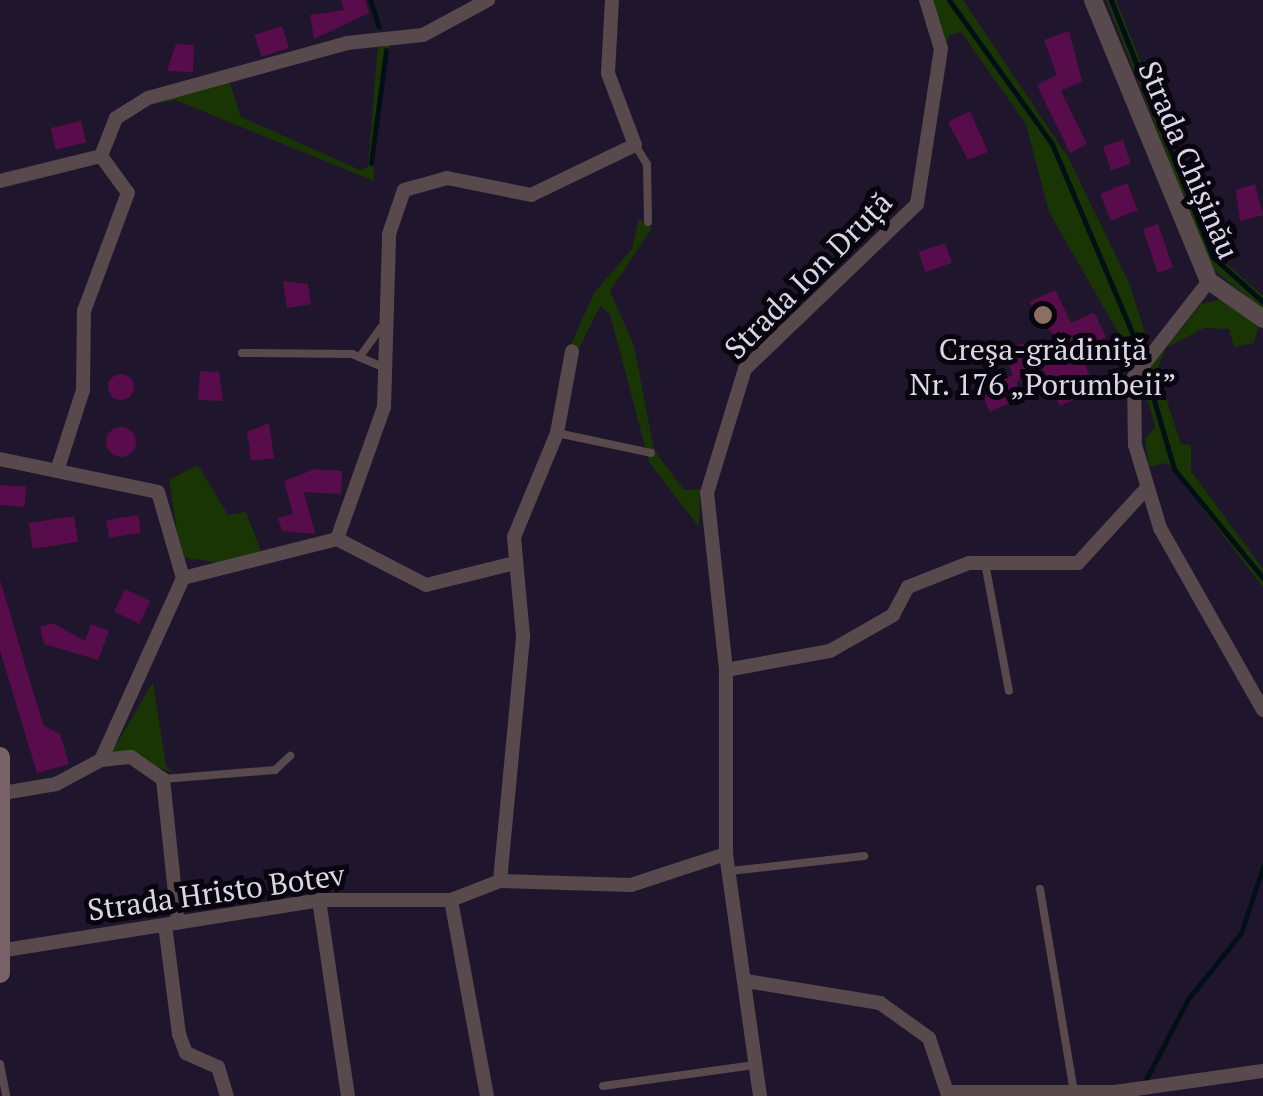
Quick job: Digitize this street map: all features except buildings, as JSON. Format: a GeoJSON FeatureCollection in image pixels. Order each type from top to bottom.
{"type":"FeatureCollection","features":[{"type":"Feature","properties":{"kind":"main road"},"geometry":{"type":"LineString","coordinates":[[0,758],[6,950],[0,973]]}},
{"type":"Feature","properties":{"kind":"street"},"geometry":{"type":"LineString","coordinates":[[101,156],[116,118],[148,98],[347,42],[423,35],[488,0]]}},
{"type":"Feature","properties":{"kind":"street"},"geometry":{"type":"LineString","coordinates":[[337,539],[370,460],[383,366],[381,326],[389,234],[412,183],[447,178],[531,195],[635,146],[608,73],[612,0]]}},
{"type":"Feature","properties":{"kind":"street","name":"Strada Ion Druță"},"geometry":{"type":"LineString","coordinates":[[760,1096],[726,854],[726,670],[704,524],[720,441],[746,369],[916,204],[940,48],[926,0]]}},
{"type":"Feature","properties":{"kind":"street","name":"Strada Chișinău"},"geometry":{"type":"LineString","coordinates":[[1093,0],[1210,281],[1263,319]]}},
{"type":"Feature","properties":{"kind":"street"},"geometry":{"type":"LineString","coordinates":[[0,181],[101,156]]}},
{"type":"Feature","properties":{"kind":"street"},"geometry":{"type":"LineString","coordinates":[[57,471],[82,390],[84,311],[128,193],[101,156]]}},
{"type":"Feature","properties":{"kind":"street"},"geometry":{"type":"LineString","coordinates":[[1210,281],[1130,388],[1144,491],[1263,710]]}},
{"type":"Feature","properties":{"kind":"street"},"geometry":{"type":"LineString","coordinates":[[500,881],[523,636],[511,564],[556,433],[572,351]]}},
{"type":"Feature","properties":{"kind":"street"},"geometry":{"type":"LineString","coordinates":[[0,459],[158,492],[183,578],[101,760]]}},
{"type":"Feature","properties":{"kind":"street"},"geometry":{"type":"LineString","coordinates":[[726,670],[830,651],[880,626],[908,587],[985,562],[1078,563],[1144,491]]}},
{"type":"Feature","properties":{"kind":"street"},"geometry":{"type":"LineString","coordinates":[[183,578],[337,539],[426,585],[511,564]]}},
{"type":"Feature","properties":{"kind":"street"},"geometry":{"type":"LineString","coordinates":[[3,792],[56,784],[101,760],[131,757],[163,779],[179,1034],[194,1059],[218,1066],[227,1096]]}},
{"type":"Feature","properties":{"kind":"street","name":"Strada Hristo Botev"},"geometry":{"type":"LineString","coordinates":[[6,950],[319,900],[451,900],[500,881],[631,884],[726,854]]}},
{"type":"Feature","properties":{"kind":"street"},"geometry":{"type":"LineString","coordinates":[[319,900],[348,1096]]}},
{"type":"Feature","properties":{"kind":"street"},"geometry":{"type":"LineString","coordinates":[[451,900],[487,1096]]}},
{"type":"Feature","properties":{"kind":"street"},"geometry":{"type":"LineString","coordinates":[[746,981],[880,1003],[930,1038],[948,1094],[1074,1092],[1263,1071]]}},
{"type":"Feature","properties":{"kind":"lane"},"geometry":{"type":"LineString","coordinates":[[635,146],[648,164],[648,222]]}},
{"type":"Feature","properties":{"kind":"lane"},"geometry":{"type":"LineString","coordinates":[[361,355],[381,326]]}},
{"type":"Feature","properties":{"kind":"lane"},"geometry":{"type":"LineString","coordinates":[[242,353],[361,355],[383,366]]}},
{"type":"Feature","properties":{"kind":"lane"},"geometry":{"type":"LineString","coordinates":[[556,433],[651,453]]}},
{"type":"Feature","properties":{"kind":"lane"},"geometry":{"type":"LineString","coordinates":[[985,562],[1009,691]]}},
{"type":"Feature","properties":{"kind":"lane"},"geometry":{"type":"LineString","coordinates":[[163,779],[275,770],[290,756]]}},
{"type":"Feature","properties":{"kind":"lane"},"geometry":{"type":"LineString","coordinates":[[730,872],[864,856]]}},
{"type":"Feature","properties":{"kind":"lane"},"geometry":{"type":"LineString","coordinates":[[1040,890],[1074,1092]]}},
{"type":"Feature","properties":{"kind":"lane"},"geometry":{"type":"LineString","coordinates":[[0,1064],[6,1096]]}},
{"type":"Feature","properties":{"kind":"lane"},"geometry":{"type":"LineString","coordinates":[[603,1086],[755,1065]]}},
{"type":"Feature","properties":{"kind":"green space"},"geometry":{"type":"Polygon","coordinates":[[[932,0],[963,0],[1068,157],[1130,285],[1150,349],[1135,362],[1049,212],[1026,124],[961,32],[948,36],[946,66],[932,0]]]}},
{"type":"Feature","properties":{"kind":"green space"},"geometry":{"type":"Polygon","coordinates":[[[1106,0],[1116,0],[1219,257],[1263,296],[1263,311],[1211,267],[1106,0]]]}},
{"type":"Feature","properties":{"kind":"green space"},"geometry":{"type":"Polygon","coordinates":[[[391,43],[373,129],[374,181],[175,100],[153,104],[229,80],[241,117],[360,170],[368,167],[378,44],[391,43]]]}},
{"type":"Feature","properties":{"kind":"green space"},"geometry":{"type":"Polygon","coordinates":[[[639,219],[652,228],[610,291],[634,346],[654,450],[684,490],[700,489],[699,527],[649,462],[610,314],[600,306],[577,352],[569,349],[594,293],[632,249],[639,219]]]}},
{"type":"Feature","properties":{"kind":"green space"},"geometry":{"type":"Polygon","coordinates":[[[1222,299],[1258,327],[1254,343],[1234,347],[1229,329],[1204,328],[1166,348],[1157,370],[1181,444],[1191,445],[1191,471],[1263,569],[1263,587],[1167,463],[1149,467],[1145,439],[1155,427],[1142,378],[1201,304],[1222,299]]]}},
{"type":"Feature","properties":{"kind":"green space"},"geometry":{"type":"Polygon","coordinates":[[[198,465],[228,515],[246,512],[261,551],[221,563],[181,557],[169,480],[198,465]]]}},
{"type":"Feature","properties":{"kind":"green space"},"geometry":{"type":"Polygon","coordinates":[[[153,682],[166,766],[174,773],[112,752],[153,682]]]}},
{"type":"Feature","properties":{"kind":"waterway"},"geometry":{"type":"LineString","coordinates":[[370,0],[379,27]]}},
{"type":"Feature","properties":{"kind":"waterway"},"geometry":{"type":"LineString","coordinates":[[949,0],[1052,144],[1138,347]]}},
{"type":"Feature","properties":{"kind":"waterway"},"geometry":{"type":"LineString","coordinates":[[1111,0],[1213,257],[1263,302]]}},
{"type":"Feature","properties":{"kind":"waterway"},"geometry":{"type":"LineString","coordinates":[[371,163],[386,50]]}},
{"type":"Feature","properties":{"kind":"waterway"},"geometry":{"type":"LineString","coordinates":[[1147,376],[1174,469],[1263,578]]}},
{"type":"Feature","properties":{"kind":"waterway"},"geometry":{"type":"LineString","coordinates":[[1145,1081],[1188,999],[1241,933],[1263,867]]}},
{"type":"Feature","properties":{"kind":"place","name":"Creşa-grădiniţă Nr. 176 „Porumbeii”"},"geometry":{"type":"Point","coordinates":[1043,315]}}]}
